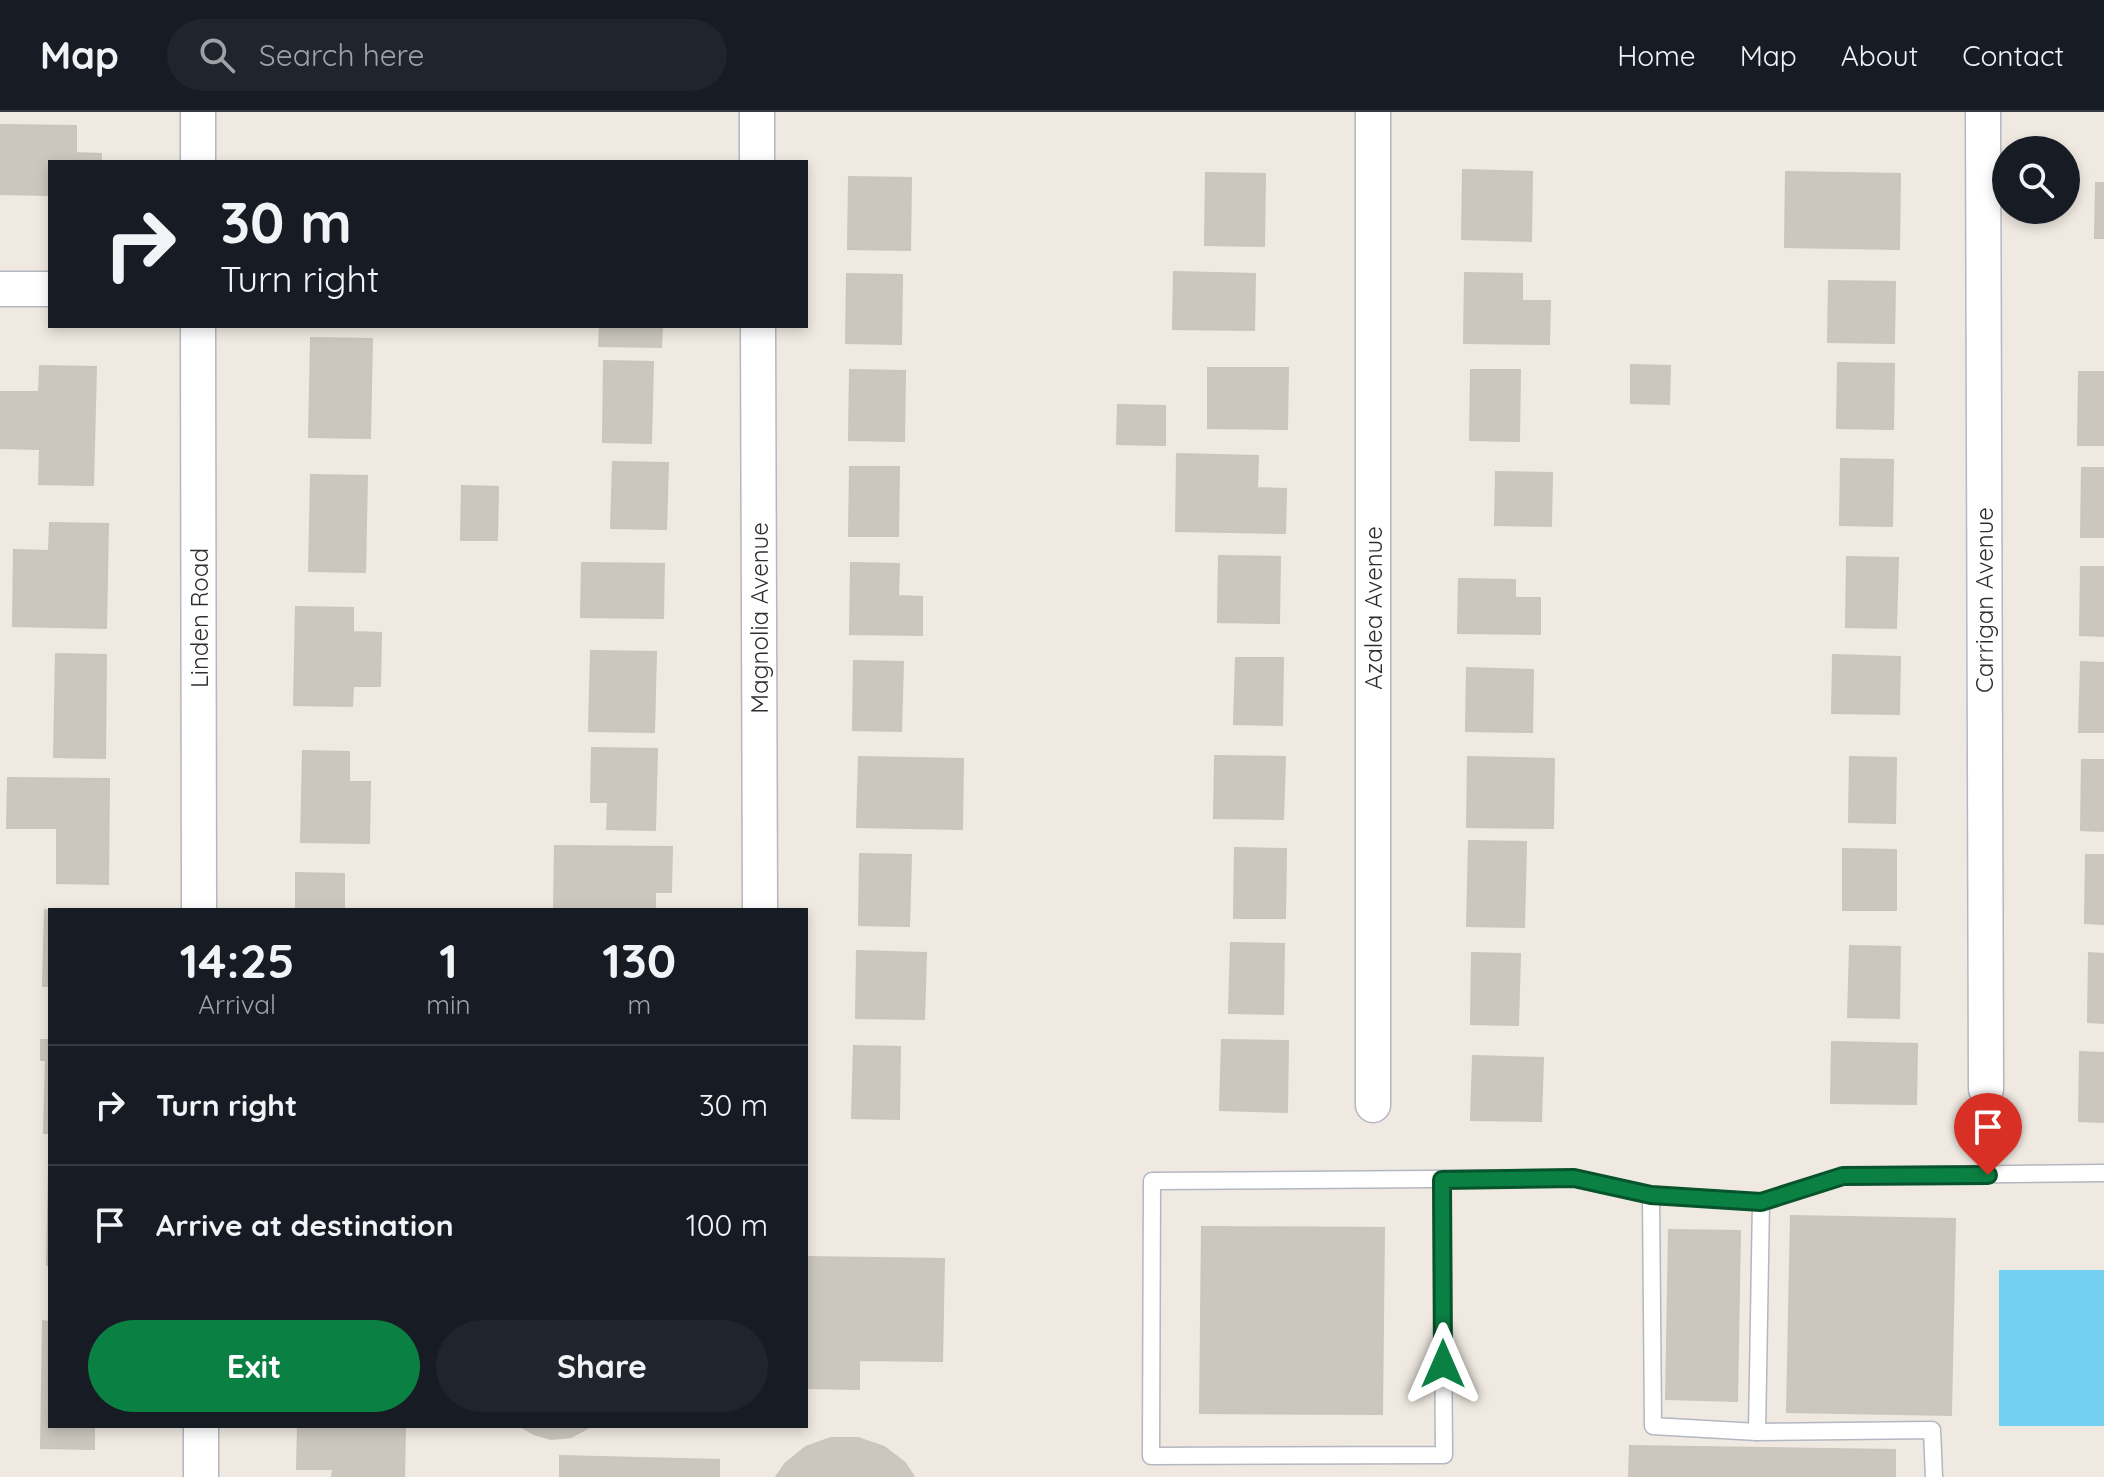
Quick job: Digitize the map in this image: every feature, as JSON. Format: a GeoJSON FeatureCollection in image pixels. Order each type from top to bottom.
{"type":"FeatureCollection","features":[{"type":"Feature","properties":{"kind":"street"},"geometry":{"type":"LineString","coordinates":[[198,112],[198,160]]}},
{"type":"Feature","properties":{"kind":"street"},"geometry":{"type":"LineString","coordinates":[[757,112],[757,160]]}},
{"type":"Feature","properties":{"kind":"street","name":"Azalea Avenue"},"geometry":{"type":"LineString","coordinates":[[1373,112],[1373,1105]]}},
{"type":"Feature","properties":{"kind":"street","name":"Carrigan Avenue"},"geometry":{"type":"LineString","coordinates":[[1983,112],[1986,1089]]}},
{"type":"Feature","properties":{"kind":"street"},"geometry":{"type":"LineString","coordinates":[[0,289],[48,289]]}},
{"type":"Feature","properties":{"kind":"street","name":"Linden Road"},"geometry":{"type":"LineString","coordinates":[[198,328],[199,908]]}},
{"type":"Feature","properties":{"kind":"street","name":"Magnolia Avenue"},"geometry":{"type":"LineString","coordinates":[[758,328],[760,908]]}},
{"type":"Feature","properties":{"kind":"street"},"geometry":{"type":"LineString","coordinates":[[201,1428],[201,1477]]}},
{"type":"Feature","properties":{"kind":"lane"},"geometry":{"type":"LineString","coordinates":[[1442,1180],[1444,1455],[1151,1456],[1152,1181],[1574,1178],[1651,1195],[1761,1202],[1843,1176],[2104,1173]]}},
{"type":"Feature","properties":{"kind":"lane"},"geometry":{"type":"LineString","coordinates":[[1651,1195],[1653,1426],[1757,1432],[1932,1430],[1934,1477]]}},
{"type":"Feature","properties":{"kind":"lane"},"geometry":{"type":"LineString","coordinates":[[1757,1432],[1761,1202]]}},
{"type":"Feature","properties":{"kind":"water"},"geometry":{"type":"Polygon","coordinates":[[[1999,1270],[2104,1270],[2104,1426],[1999,1426],[1999,1270]]]}},
{"type":"Feature","properties":{"kind":"building"},"geometry":{"type":"Polygon","coordinates":[[[0,125],[76,126],[76,153],[101,154],[101,160],[48,160],[48,195],[0,194],[0,125]]]}},
{"type":"Feature","properties":{"kind":"building"},"geometry":{"type":"Polygon","coordinates":[[[1463,170],[1532,172],[1531,241],[1462,239],[1463,170]]]}},
{"type":"Feature","properties":{"kind":"building"},"geometry":{"type":"Polygon","coordinates":[[[1786,172],[1900,174],[1899,249],[1785,247],[1786,172]]]}},
{"type":"Feature","properties":{"kind":"building"},"geometry":{"type":"Polygon","coordinates":[[[1206,173],[1265,174],[1264,246],[1205,245],[1206,173]]]}},
{"type":"Feature","properties":{"kind":"building"},"geometry":{"type":"Polygon","coordinates":[[[849,177],[911,178],[910,250],[848,249],[849,177]]]}},
{"type":"Feature","properties":{"kind":"building"},"geometry":{"type":"Polygon","coordinates":[[[2096,183],[2104,183],[2104,238],[2095,238],[2096,183]]]}},
{"type":"Feature","properties":{"kind":"building"},"geometry":{"type":"Polygon","coordinates":[[[1174,272],[1255,274],[1254,330],[1173,329],[1174,272]]]}},
{"type":"Feature","properties":{"kind":"building"},"geometry":{"type":"Polygon","coordinates":[[[1465,273],[1522,274],[1522,301],[1550,301],[1549,344],[1464,343],[1465,273]]]}},
{"type":"Feature","properties":{"kind":"building"},"geometry":{"type":"Polygon","coordinates":[[[847,274],[902,275],[901,344],[846,343],[847,274]]]}},
{"type":"Feature","properties":{"kind":"building"},"geometry":{"type":"Polygon","coordinates":[[[1829,281],[1895,282],[1894,343],[1828,342],[1829,281]]]}},
{"type":"Feature","properties":{"kind":"building"},"geometry":{"type":"Polygon","coordinates":[[[600,328],[662,328],[661,347],[599,346],[600,328]]]}},
{"type":"Feature","properties":{"kind":"building"},"geometry":{"type":"Polygon","coordinates":[[[311,338],[372,339],[370,438],[309,437],[311,338]]]}},
{"type":"Feature","properties":{"kind":"building"},"geometry":{"type":"Polygon","coordinates":[[[604,361],[653,362],[651,443],[603,442],[604,361]]]}},
{"type":"Feature","properties":{"kind":"building"},"geometry":{"type":"Polygon","coordinates":[[[1838,363],[1894,364],[1893,429],[1837,428],[1838,363]]]}},
{"type":"Feature","properties":{"kind":"building"},"geometry":{"type":"Polygon","coordinates":[[[1631,365],[1670,366],[1669,404],[1631,403],[1631,365]]]}},
{"type":"Feature","properties":{"kind":"building"},"geometry":{"type":"Polygon","coordinates":[[[40,366],[96,367],[93,485],[39,484],[40,449],[0,448],[0,392],[39,392],[40,366]]]}},
{"type":"Feature","properties":{"kind":"building"},"geometry":{"type":"Polygon","coordinates":[[[1208,368],[1288,368],[1287,429],[1208,428],[1208,368]]]}},
{"type":"Feature","properties":{"kind":"building"},"geometry":{"type":"Polygon","coordinates":[[[850,370],[905,371],[904,441],[849,440],[850,370]]]}},
{"type":"Feature","properties":{"kind":"building"},"geometry":{"type":"Polygon","coordinates":[[[1471,370],[1520,370],[1519,441],[1470,440],[1471,370]]]}},
{"type":"Feature","properties":{"kind":"building"},"geometry":{"type":"Polygon","coordinates":[[[2079,372],[2104,372],[2104,445],[2078,445],[2079,372]]]}},
{"type":"Feature","properties":{"kind":"building"},"geometry":{"type":"Polygon","coordinates":[[[1118,405],[1165,406],[1165,445],[1117,444],[1118,405]]]}},
{"type":"Feature","properties":{"kind":"building"},"geometry":{"type":"Polygon","coordinates":[[[1177,454],[1258,456],[1257,488],[1286,489],[1285,533],[1176,531],[1177,454]]]}},
{"type":"Feature","properties":{"kind":"building"},"geometry":{"type":"Polygon","coordinates":[[[1841,459],[1893,460],[1892,526],[1840,525],[1841,459]]]}},
{"type":"Feature","properties":{"kind":"building"},"geometry":{"type":"Polygon","coordinates":[[[613,462],[668,463],[666,529],[611,528],[613,462]]]}},
{"type":"Feature","properties":{"kind":"building"},"geometry":{"type":"Polygon","coordinates":[[[850,467],[899,467],[898,536],[849,536],[850,467]]]}},
{"type":"Feature","properties":{"kind":"building"},"geometry":{"type":"Polygon","coordinates":[[[2082,468],[2104,468],[2104,537],[2081,537],[2082,468]]]}},
{"type":"Feature","properties":{"kind":"building"},"geometry":{"type":"Polygon","coordinates":[[[1496,472],[1552,473],[1551,526],[1495,525],[1496,472]]]}},
{"type":"Feature","properties":{"kind":"building"},"geometry":{"type":"Polygon","coordinates":[[[311,475],[367,476],[365,572],[309,571],[311,475]]]}},
{"type":"Feature","properties":{"kind":"building"},"geometry":{"type":"Polygon","coordinates":[[[462,486],[498,487],[497,540],[461,540],[462,486]]]}},
{"type":"Feature","properties":{"kind":"building"},"geometry":{"type":"Polygon","coordinates":[[[50,523],[108,524],[106,628],[13,626],[14,550],[49,551],[50,523]]]}},
{"type":"Feature","properties":{"kind":"building"},"geometry":{"type":"Polygon","coordinates":[[[1219,556],[1280,557],[1279,623],[1218,622],[1219,556]]]}},
{"type":"Feature","properties":{"kind":"building"},"geometry":{"type":"Polygon","coordinates":[[[1847,557],[1898,558],[1896,628],[1846,627],[1847,557]]]}},
{"type":"Feature","properties":{"kind":"building"},"geometry":{"type":"Polygon","coordinates":[[[582,563],[664,564],[663,618],[581,617],[582,563]]]}},
{"type":"Feature","properties":{"kind":"building"},"geometry":{"type":"Polygon","coordinates":[[[851,563],[899,564],[898,596],[922,597],[922,635],[850,634],[851,563]]]}},
{"type":"Feature","properties":{"kind":"building"},"geometry":{"type":"Polygon","coordinates":[[[2081,567],[2104,567],[2104,636],[2080,635],[2081,567]]]}},
{"type":"Feature","properties":{"kind":"building"},"geometry":{"type":"Polygon","coordinates":[[[1459,579],[1515,580],[1515,598],[1540,598],[1540,634],[1458,633],[1459,579]]]}},
{"type":"Feature","properties":{"kind":"building"},"geometry":{"type":"Polygon","coordinates":[[[296,607],[353,608],[353,632],[381,633],[380,686],[353,686],[352,706],[294,705],[296,607]]]}},
{"type":"Feature","properties":{"kind":"building"},"geometry":{"type":"Polygon","coordinates":[[[591,651],[656,652],[654,732],[589,731],[591,651]]]}},
{"type":"Feature","properties":{"kind":"building"},"geometry":{"type":"Polygon","coordinates":[[[56,654],[106,655],[105,758],[54,757],[56,654]]]}},
{"type":"Feature","properties":{"kind":"building"},"geometry":{"type":"Polygon","coordinates":[[[1833,655],[1900,657],[1899,714],[1832,713],[1833,655]]]}},
{"type":"Feature","properties":{"kind":"building"},"geometry":{"type":"Polygon","coordinates":[[[1236,658],[1283,658],[1282,725],[1234,724],[1236,658]]]}},
{"type":"Feature","properties":{"kind":"building"},"geometry":{"type":"Polygon","coordinates":[[[854,661],[903,662],[901,731],[853,730],[854,661]]]}},
{"type":"Feature","properties":{"kind":"building"},"geometry":{"type":"Polygon","coordinates":[[[2081,662],[2104,663],[2104,732],[2079,732],[2081,662]]]}},
{"type":"Feature","properties":{"kind":"building"},"geometry":{"type":"Polygon","coordinates":[[[1467,668],[1533,670],[1532,732],[1466,731],[1467,668]]]}},
{"type":"Feature","properties":{"kind":"building"},"geometry":{"type":"Polygon","coordinates":[[[592,748],[657,749],[655,830],[607,829],[608,802],[591,802],[592,748]]]}},
{"type":"Feature","properties":{"kind":"building"},"geometry":{"type":"Polygon","coordinates":[[[303,751],[349,752],[349,782],[370,782],[369,843],[301,842],[303,751]]]}},
{"type":"Feature","properties":{"kind":"building"},"geometry":{"type":"Polygon","coordinates":[[[1215,756],[1285,757],[1283,819],[1214,818],[1215,756]]]}},
{"type":"Feature","properties":{"kind":"building"},"geometry":{"type":"Polygon","coordinates":[[[859,757],[963,759],[962,829],[857,827],[859,757]]]}},
{"type":"Feature","properties":{"kind":"building"},"geometry":{"type":"Polygon","coordinates":[[[1468,757],[1554,759],[1553,828],[1467,827],[1468,757]]]}},
{"type":"Feature","properties":{"kind":"building"},"geometry":{"type":"Polygon","coordinates":[[[1850,757],[1896,758],[1895,823],[1849,822],[1850,757]]]}},
{"type":"Feature","properties":{"kind":"building"},"geometry":{"type":"Polygon","coordinates":[[[2082,760],[2104,760],[2104,831],[2081,830],[2082,760]]]}},
{"type":"Feature","properties":{"kind":"building"},"geometry":{"type":"Polygon","coordinates":[[[8,778],[109,779],[108,884],[57,883],[57,828],[7,828],[8,778]]]}},
{"type":"Feature","properties":{"kind":"building"},"geometry":{"type":"Polygon","coordinates":[[[1469,841],[1526,842],[1524,927],[1467,926],[1469,841]]]}},
{"type":"Feature","properties":{"kind":"building"},"geometry":{"type":"Polygon","coordinates":[[[555,846],[672,847],[671,892],[655,892],[655,908],[554,908],[555,846]]]}},
{"type":"Feature","properties":{"kind":"building"},"geometry":{"type":"Polygon","coordinates":[[[1235,848],[1286,849],[1285,918],[1234,918],[1235,848]]]}},
{"type":"Feature","properties":{"kind":"building"},"geometry":{"type":"Polygon","coordinates":[[[1843,849],[1896,850],[1896,910],[1843,910],[1843,849]]]}},
{"type":"Feature","properties":{"kind":"building"},"geometry":{"type":"Polygon","coordinates":[[[860,854],[911,855],[909,926],[859,925],[860,854]]]}},
{"type":"Feature","properties":{"kind":"building"},"geometry":{"type":"Polygon","coordinates":[[[2086,855],[2104,855],[2104,924],[2085,923],[2086,855]]]}},
{"type":"Feature","properties":{"kind":"building"},"geometry":{"type":"Polygon","coordinates":[[[296,873],[344,874],[344,908],[296,908],[296,873]]]}},
{"type":"Feature","properties":{"kind":"building"},"geometry":{"type":"Polygon","coordinates":[[[45,910],[48,911],[48,986],[43,986],[45,910]]]}},
{"type":"Feature","properties":{"kind":"building"},"geometry":{"type":"Polygon","coordinates":[[[1231,943],[1284,944],[1283,1014],[1229,1013],[1231,943]]]}},
{"type":"Feature","properties":{"kind":"building"},"geometry":{"type":"Polygon","coordinates":[[[1850,946],[1900,947],[1899,1018],[1848,1017],[1850,946]]]}},
{"type":"Feature","properties":{"kind":"building"},"geometry":{"type":"Polygon","coordinates":[[[857,951],[926,953],[924,1019],[856,1018],[857,951]]]}},
{"type":"Feature","properties":{"kind":"building"},"geometry":{"type":"Polygon","coordinates":[[[1472,953],[1520,954],[1518,1025],[1471,1024],[1472,953]]]}},
{"type":"Feature","properties":{"kind":"building"},"geometry":{"type":"Polygon","coordinates":[[[2089,953],[2104,954],[2104,1023],[2088,1022],[2089,953]]]}},
{"type":"Feature","properties":{"kind":"building"},"geometry":{"type":"Polygon","coordinates":[[[41,1040],[48,1040],[48,1133],[44,1133],[46,1060],[41,1060],[41,1040]]]}},
{"type":"Feature","properties":{"kind":"building"},"geometry":{"type":"Polygon","coordinates":[[[1222,1040],[1288,1041],[1287,1112],[1220,1110],[1222,1040]]]}},
{"type":"Feature","properties":{"kind":"building"},"geometry":{"type":"Polygon","coordinates":[[[1832,1042],[1917,1044],[1916,1104],[1831,1103],[1832,1042]]]}},
{"type":"Feature","properties":{"kind":"building"},"geometry":{"type":"Polygon","coordinates":[[[854,1046],[900,1047],[899,1119],[852,1118],[854,1046]]]}},
{"type":"Feature","properties":{"kind":"building"},"geometry":{"type":"Polygon","coordinates":[[[2080,1052],[2104,1053],[2104,1122],[2079,1121],[2080,1052]]]}},
{"type":"Feature","properties":{"kind":"building"},"geometry":{"type":"Polygon","coordinates":[[[1473,1056],[1543,1058],[1541,1121],[1471,1120],[1473,1056]]]}},
{"type":"Feature","properties":{"kind":"building"},"geometry":{"type":"Polygon","coordinates":[[[1791,1216],[1955,1219],[1951,1415],[1787,1412],[1791,1216]]]}},
{"type":"Feature","properties":{"kind":"building"},"geometry":{"type":"Polygon","coordinates":[[[1202,1227],[1384,1228],[1382,1414],[1200,1413],[1202,1227]]]}},
{"type":"Feature","properties":{"kind":"building"},"geometry":{"type":"Polygon","coordinates":[[[1669,1230],[1740,1231],[1737,1401],[1666,1399],[1669,1230]]]}},
{"type":"Feature","properties":{"kind":"building"},"geometry":{"type":"Polygon","coordinates":[[[808,1257],[944,1259],[942,1361],[859,1360],[859,1389],[808,1388],[808,1257]]]}},
{"type":"Feature","properties":{"kind":"building"},"geometry":{"type":"Polygon","coordinates":[[[43,1321],[48,1322],[48,1428],[94,1428],[94,1449],[41,1448],[43,1321]]]}},
{"type":"Feature","properties":{"kind":"building"},"geometry":{"type":"Polygon","coordinates":[[[298,1428],[405,1428],[404,1477],[332,1477],[333,1469],[297,1469],[298,1428]]]}},
{"type":"Feature","properties":{"kind":"building"},"geometry":{"type":"Polygon","coordinates":[[[524,1428],[587,1428],[571,1437],[551,1439],[524,1428]]]}},
{"type":"Feature","properties":{"kind":"building"},"geometry":{"type":"Polygon","coordinates":[[[831,1438],[858,1438],[884,1447],[905,1463],[914,1477],[776,1477],[785,1464],[806,1447],[831,1438]]]}},
{"type":"Feature","properties":{"kind":"building"},"geometry":{"type":"Polygon","coordinates":[[[1630,1446],[1895,1450],[1895,1477],[1629,1477],[1630,1446]]]}},
{"type":"Feature","properties":{"kind":"building"},"geometry":{"type":"Polygon","coordinates":[[[560,1456],[719,1460],[719,1477],[560,1477],[560,1456]]]}},
{"type":"Feature","properties":{"kind":"route"},"geometry":{"type":"LineString","coordinates":[[1443,1364],[1442,1180],[1574,1178],[1651,1195],[1761,1202],[1843,1176],[1988,1175]]}}]}
